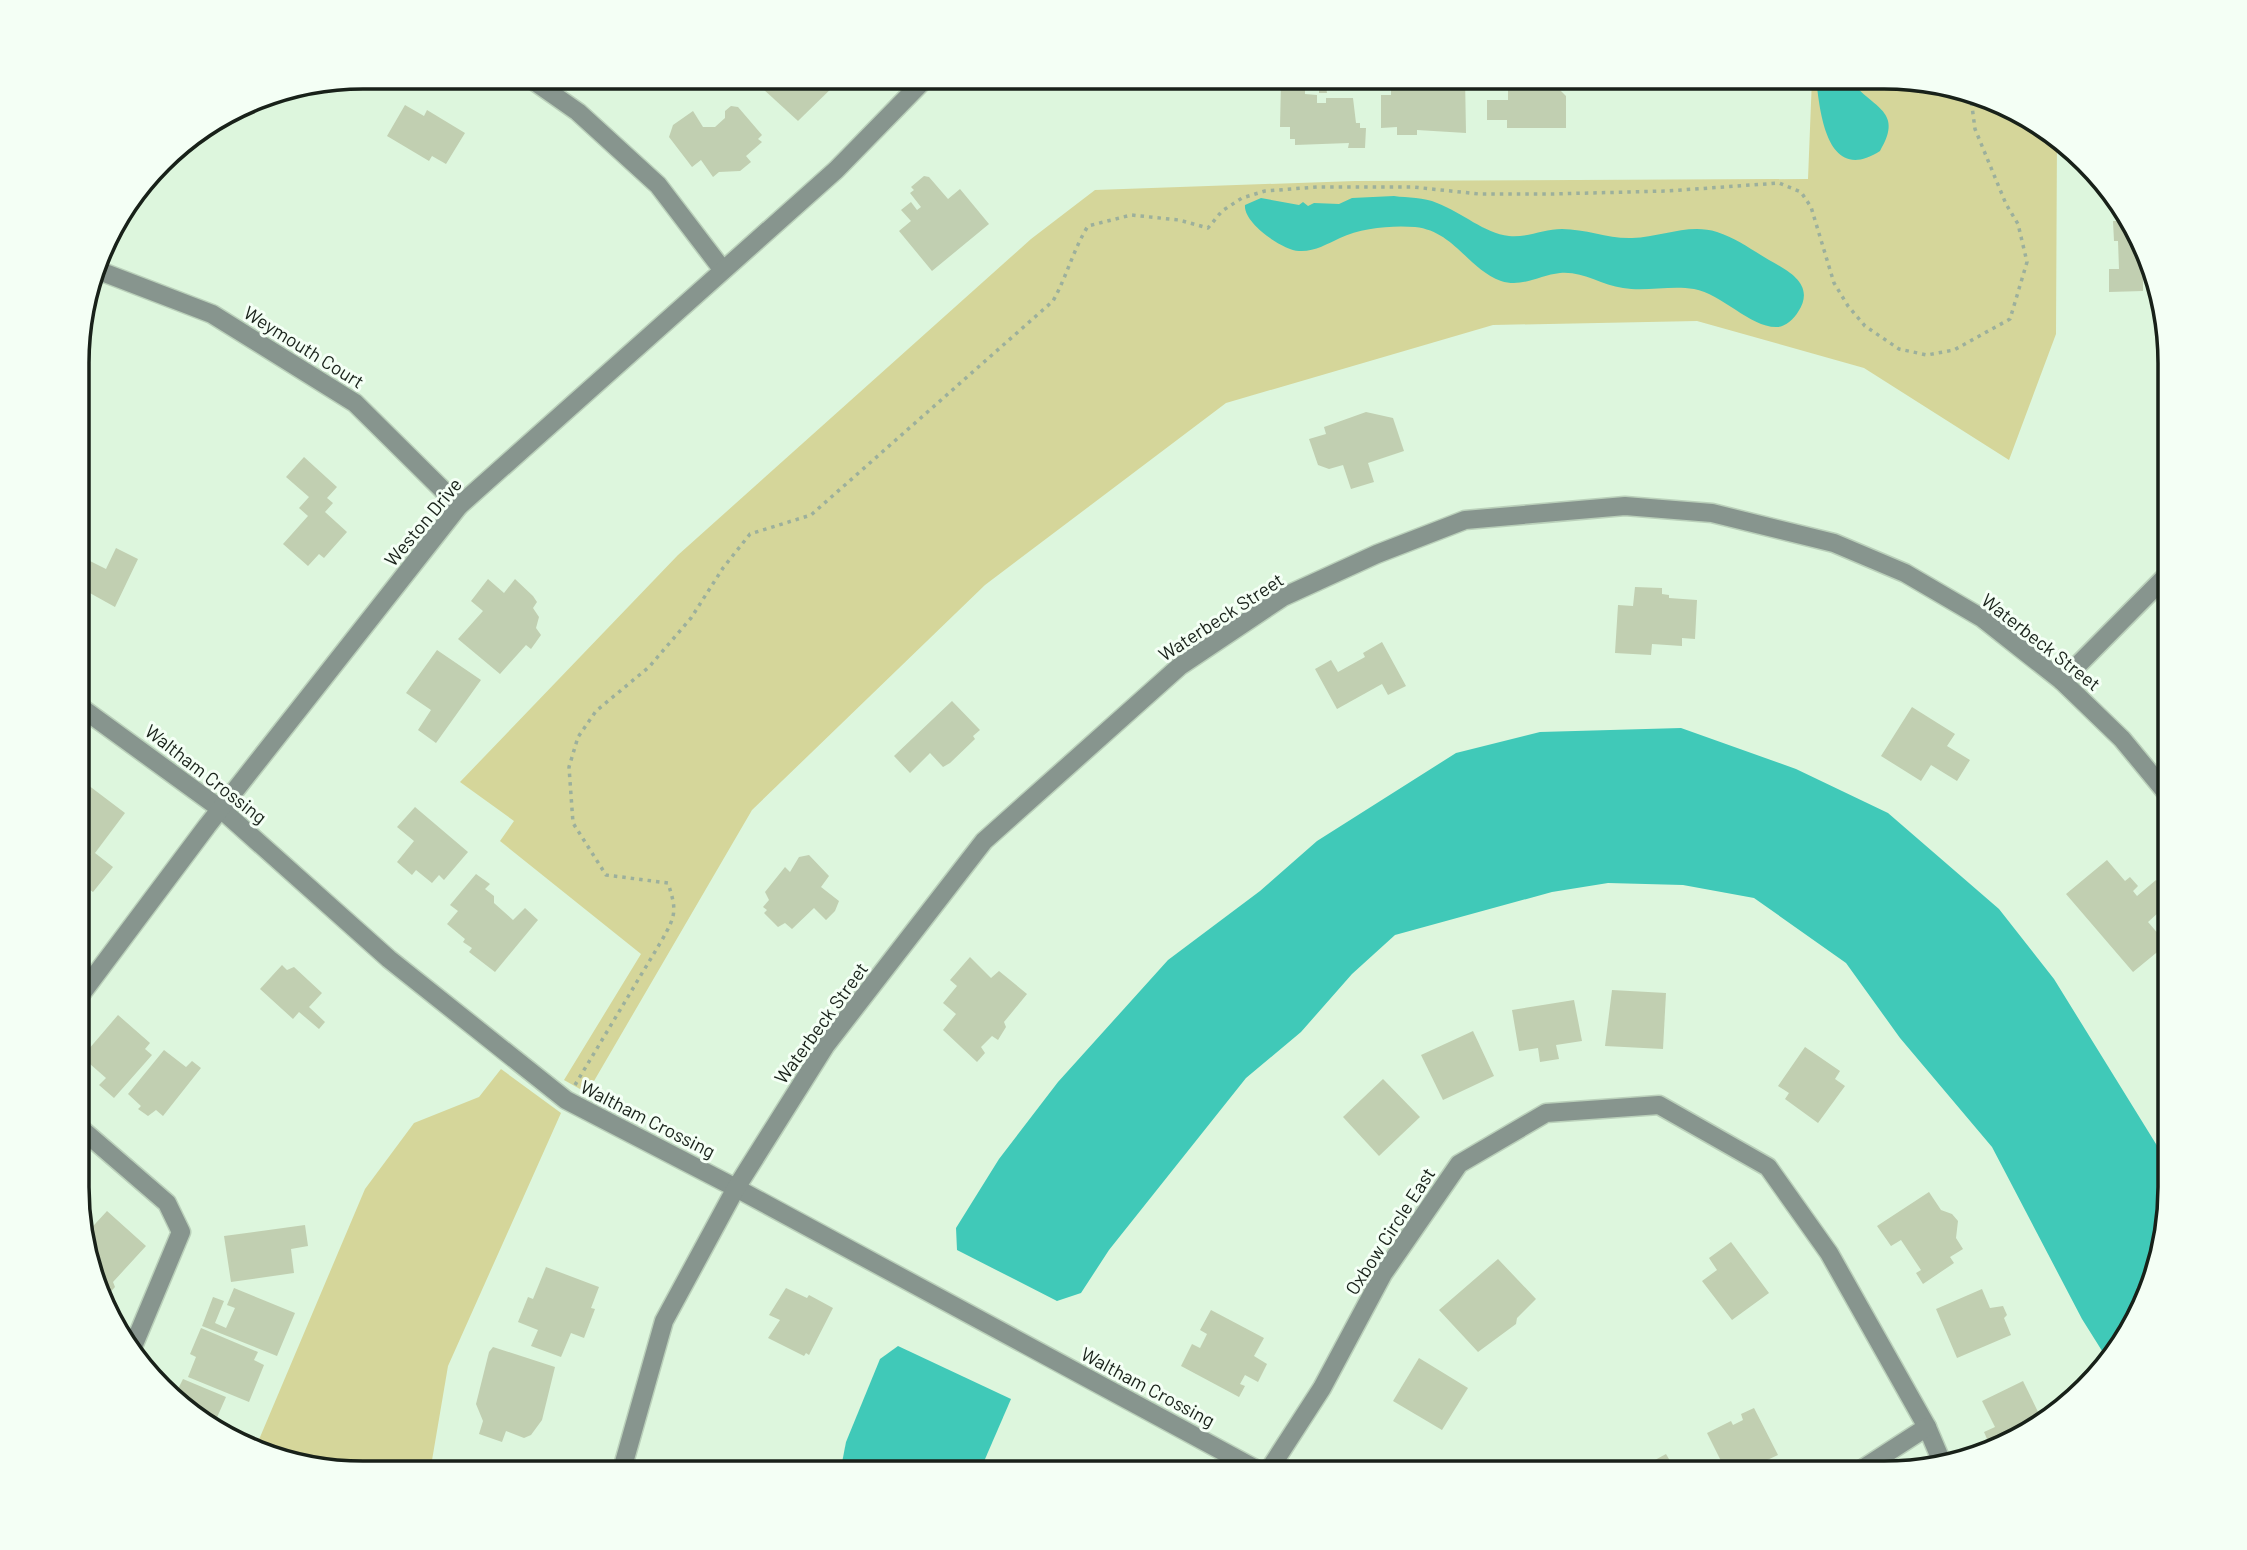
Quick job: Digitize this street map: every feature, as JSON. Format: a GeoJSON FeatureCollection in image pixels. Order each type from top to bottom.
{"type":"FeatureCollection","features":[{"type":"Feature","properties":{"kind":"street"},"geometry":{"type":"LineString","coordinates":[[545,89],[578,112],[658,185],[722,269]]}},
{"type":"Feature","properties":{"kind":"street","name":"Weston Drive"},"geometry":{"type":"LineString","coordinates":[[89,984],[459,506],[841,165],[915,89]]}},
{"type":"Feature","properties":{"kind":"street","name":"Weymouth Court"},"geometry":{"type":"LineString","coordinates":[[105,273],[212,314],[355,403],[459,506]]}},
{"type":"Feature","properties":{"kind":"street","name":"Waterbeck Street"},"geometry":{"type":"LineString","coordinates":[[624,1461],[664,1321],[736,1188],[826,1045],[984,841],[1180,666],[1283,597],[1377,554],[1465,520],[1625,506],[1712,513],[1834,543],[1905,573],[1982,618],[2062,681],[2122,739],[2158,783]]}},
{"type":"Feature","properties":{"kind":"street"},"geometry":{"type":"LineString","coordinates":[[2062,681],[2158,584]]}},
{"type":"Feature","properties":{"kind":"street","name":"Waltham Crossing"},"geometry":{"type":"LineString","coordinates":[[89,713],[222,810],[389,959],[566,1100],[736,1188],[1243,1461]]}},
{"type":"Feature","properties":{"kind":"street","name":"Oxbow Circle East"},"geometry":{"type":"LineString","coordinates":[[1273,1461],[1322,1388],[1383,1274],[1459,1164],[1546,1113],[1659,1105],[1768,1167],[1829,1253],[1927,1427],[1939,1455]]}},
{"type":"Feature","properties":{"kind":"street"},"geometry":{"type":"LineString","coordinates":[[89,1136],[167,1203],[181,1232],[136,1340]]}},
{"type":"Feature","properties":{"kind":"street"},"geometry":{"type":"LineString","coordinates":[[1875,1461],[1927,1427]]}},
{"type":"Feature","properties":{"kind":"path"},"geometry":{"type":"LineString","coordinates":[[566,1100],[674,919],[676,906],[668,883],[606,875],[573,823],[569,767],[578,737],[596,711],[649,667],[691,618],[723,568],[750,534],[811,515],[1053,301],[1067,275],[1075,246],[1088,226],[1131,215],[1179,220],[1208,228],[1222,211],[1241,198],[1265,191],[1317,187],[1551,194],[1668,191],[1779,183],[1801,192],[1811,206],[1834,284],[1865,326],[1899,349],[1927,355],[1954,350],[2010,319],[2026,262],[2018,224],[2006,204],[1975,129],[1972,104]]}},
{"type":"Feature","properties":{"kind":"green space"},"geometry":{"type":"Polygon","coordinates":[[[1812,89],[1901,90],[1954,99],[1988,110],[2021,126],[2057,151],[2056,334],[2009,460],[1864,368],[1697,321],[1493,325],[1226,403],[985,585],[752,810],[587,1093],[564,1080],[641,954],[500,841],[514,821],[460,782],[678,555],[1031,239],[1095,190],[1355,181],[1808,179],[1812,89]]]}},
{"type":"Feature","properties":{"kind":"green space"},"geometry":{"type":"Polygon","coordinates":[[[501,1069],[561,1113],[448,1366],[432,1461],[328,1458],[259,1440],[365,1189],[414,1123],[479,1097],[501,1069]]]}},
{"type":"Feature","properties":{"kind":"water"},"geometry":{"type":"Polygon","coordinates":[[[1817,89],[1859,89],[1887,117],[1887,137],[1880,151],[1862,159],[1848,159],[1838,152],[1830,140],[1820,109],[1817,89]]]}},
{"type":"Feature","properties":{"kind":"water"},"geometry":{"type":"Polygon","coordinates":[[[1394,196],[1432,201],[1482,227],[1509,236],[1562,229],[1623,238],[1696,229],[1717,232],[1792,274],[1802,287],[1803,302],[1792,320],[1777,327],[1757,322],[1715,297],[1694,289],[1623,288],[1568,273],[1509,283],[1489,275],[1440,235],[1415,227],[1367,230],[1315,249],[1299,251],[1283,246],[1265,234],[1250,220],[1245,205],[1261,198],[1299,205],[1303,202],[1308,206],[1314,203],[1339,204],[1352,198],[1394,196]]]}},
{"type":"Feature","properties":{"kind":"water"},"geometry":{"type":"Polygon","coordinates":[[[1681,728],[1796,769],[1888,813],[1999,909],[2054,979],[2158,1147],[2157,1204],[2148,1257],[2129,1308],[2102,1351],[2082,1319],[1992,1147],[1900,1038],[1846,963],[1754,898],[1683,885],[1608,883],[1552,892],[1395,935],[1352,974],[1301,1032],[1246,1078],[1109,1250],[1081,1293],[1057,1301],[957,1250],[956,1228],[999,1159],[1058,1082],[1168,960],[1260,891],[1317,841],[1456,753],[1540,732],[1681,728]]]}},
{"type":"Feature","properties":{"kind":"water"},"geometry":{"type":"Polygon","coordinates":[[[898,1346],[1011,1399],[984,1461],[842,1461],[846,1442],[880,1359],[898,1346]]]}},
{"type":"Feature","properties":{"kind":"building"},"geometry":{"type":"Polygon","coordinates":[[[763,89],[831,89],[798,121],[763,89]]]}},
{"type":"Feature","properties":{"kind":"building"},"geometry":{"type":"Polygon","coordinates":[[[1281,89],[1305,89],[1305,94],[1317,95],[1317,103],[1326,103],[1326,98],[1353,98],[1356,123],[1360,123],[1360,128],[1366,128],[1365,148],[1348,148],[1349,143],[1295,145],[1295,139],[1290,139],[1290,127],[1280,127],[1281,89]]]}},
{"type":"Feature","properties":{"kind":"building"},"geometry":{"type":"Polygon","coordinates":[[[1319,89],[1326,89],[1327,93],[1319,93],[1319,89]]]}},
{"type":"Feature","properties":{"kind":"building"},"geometry":{"type":"Polygon","coordinates":[[[1391,89],[1465,89],[1466,133],[1417,130],[1417,135],[1397,135],[1397,127],[1381,128],[1381,95],[1391,95],[1391,89]]]}},
{"type":"Feature","properties":{"kind":"building"},"geometry":{"type":"Polygon","coordinates":[[[1508,89],[1559,89],[1566,96],[1566,128],[1507,128],[1507,120],[1487,120],[1487,100],[1508,100],[1508,89]]]}},
{"type":"Feature","properties":{"kind":"building"},"geometry":{"type":"Polygon","coordinates":[[[405,105],[424,116],[427,110],[465,133],[446,164],[432,156],[429,161],[387,136],[405,105]]]}},
{"type":"Feature","properties":{"kind":"building"},"geometry":{"type":"Polygon","coordinates":[[[731,106],[738,107],[762,135],[758,139],[762,142],[746,156],[751,162],[740,171],[719,172],[713,177],[701,160],[692,167],[669,137],[673,125],[693,111],[703,127],[715,127],[725,118],[725,111],[731,106]]]}},
{"type":"Feature","properties":{"kind":"building"},"geometry":{"type":"Polygon","coordinates":[[[924,176],[929,177],[948,199],[960,189],[989,224],[932,271],[899,231],[911,221],[901,210],[911,202],[917,210],[921,207],[910,193],[914,190],[911,187],[924,176]]]}},
{"type":"Feature","properties":{"kind":"building"},"geometry":{"type":"Polygon","coordinates":[[[2113,221],[2118,221],[2143,275],[2143,291],[2109,292],[2109,269],[2119,269],[2118,241],[2114,241],[2113,221]]]}},
{"type":"Feature","properties":{"kind":"building"},"geometry":{"type":"Polygon","coordinates":[[[1366,412],[1393,418],[1404,451],[1368,463],[1374,482],[1351,489],[1343,465],[1329,469],[1318,465],[1309,439],[1326,434],[1324,427],[1366,412]]]}},
{"type":"Feature","properties":{"kind":"building"},"geometry":{"type":"Polygon","coordinates":[[[304,457],[337,487],[327,498],[333,503],[325,512],[347,532],[324,558],[319,554],[308,566],[283,544],[308,516],[299,508],[309,497],[286,477],[304,457]]]}},
{"type":"Feature","properties":{"kind":"building"},"geometry":{"type":"Polygon","coordinates":[[[116,548],[138,559],[115,607],[89,593],[89,560],[106,569],[116,548]]]}},
{"type":"Feature","properties":{"kind":"building"},"geometry":{"type":"Polygon","coordinates":[[[488,579],[504,593],[515,579],[537,602],[533,608],[539,617],[536,628],[541,635],[531,649],[526,645],[500,674],[458,639],[483,611],[471,601],[488,579]]]}},
{"type":"Feature","properties":{"kind":"building"},"geometry":{"type":"Polygon","coordinates":[[[1635,587],[1662,588],[1662,594],[1669,595],[1669,598],[1697,600],[1695,639],[1682,638],[1682,646],[1652,644],[1651,655],[1615,653],[1618,605],[1633,606],[1635,587]]]}},
{"type":"Feature","properties":{"kind":"building"},"geometry":{"type":"Polygon","coordinates":[[[1382,642],[1406,686],[1388,695],[1382,684],[1337,709],[1315,669],[1331,660],[1338,672],[1365,657],[1363,653],[1382,642]]]}},
{"type":"Feature","properties":{"kind":"building"},"geometry":{"type":"Polygon","coordinates":[[[437,650],[481,680],[436,743],[418,730],[431,710],[406,693],[437,650]]]}},
{"type":"Feature","properties":{"kind":"building"},"geometry":{"type":"Polygon","coordinates":[[[952,701],[980,730],[973,736],[975,739],[943,767],[930,753],[910,773],[894,756],[952,701]]]}},
{"type":"Feature","properties":{"kind":"building"},"geometry":{"type":"Polygon","coordinates":[[[1912,707],[1955,734],[1947,746],[1970,760],[1957,781],[1931,765],[1921,781],[1881,756],[1912,707]]]}},
{"type":"Feature","properties":{"kind":"building"},"geometry":{"type":"Polygon","coordinates":[[[89,786],[125,813],[95,853],[113,867],[93,892],[89,889],[89,786]]]}},
{"type":"Feature","properties":{"kind":"building"},"geometry":{"type":"Polygon","coordinates":[[[415,807],[468,852],[444,880],[439,875],[432,883],[416,870],[412,875],[397,862],[414,841],[397,827],[415,807]]]}},
{"type":"Feature","properties":{"kind":"building"},"geometry":{"type":"Polygon","coordinates":[[[809,855],[829,876],[821,887],[839,901],[835,911],[826,920],[814,908],[792,929],[785,923],[778,927],[764,913],[767,910],[763,907],[769,900],[765,892],[785,867],[790,872],[799,857],[809,855]]]}},
{"type":"Feature","properties":{"kind":"building"},"geometry":{"type":"Polygon","coordinates":[[[2107,860],[2125,881],[2130,877],[2138,886],[2133,891],[2137,896],[2156,880],[2158,913],[2148,922],[2158,934],[2158,951],[2133,972],[2066,894],[2107,860]]]}},
{"type":"Feature","properties":{"kind":"building"},"geometry":{"type":"Polygon","coordinates":[[[476,874],[490,884],[485,889],[494,896],[494,903],[513,920],[525,908],[538,920],[495,972],[469,952],[472,948],[463,942],[465,939],[447,924],[458,911],[450,905],[476,874]]]}},
{"type":"Feature","properties":{"kind":"building"},"geometry":{"type":"Polygon","coordinates":[[[970,957],[991,978],[999,971],[1027,994],[1004,1022],[1006,1027],[998,1040],[992,1036],[981,1047],[985,1053],[977,1062],[943,1030],[956,1014],[943,1003],[957,986],[950,980],[970,957]]]}},
{"type":"Feature","properties":{"kind":"building"},"geometry":{"type":"Polygon","coordinates":[[[282,965],[287,970],[294,967],[322,993],[309,1007],[325,1022],[319,1029],[299,1012],[293,1019],[260,989],[282,965]]]}},
{"type":"Feature","properties":{"kind":"building"},"geometry":{"type":"Polygon","coordinates":[[[1612,990],[1666,993],[1663,1049],[1605,1046],[1612,990]]]}},
{"type":"Feature","properties":{"kind":"building"},"geometry":{"type":"Polygon","coordinates":[[[1574,1000],[1582,1041],[1556,1045],[1559,1059],[1540,1062],[1538,1048],[1519,1051],[1512,1010],[1574,1000]]]}},
{"type":"Feature","properties":{"kind":"building"},"geometry":{"type":"Polygon","coordinates":[[[118,1015],[150,1043],[145,1049],[152,1055],[114,1098],[99,1085],[106,1078],[89,1063],[89,1049],[118,1015]]]}},
{"type":"Feature","properties":{"kind":"building"},"geometry":{"type":"Polygon","coordinates":[[[1473,1031],[1494,1076],[1443,1100],[1421,1055],[1473,1031]]]}},
{"type":"Feature","properties":{"kind":"building"},"geometry":{"type":"Polygon","coordinates":[[[1805,1047],[1840,1071],[1835,1079],[1845,1086],[1818,1123],[1785,1099],[1789,1093],[1778,1086],[1805,1047]]]}},
{"type":"Feature","properties":{"kind":"building"},"geometry":{"type":"Polygon","coordinates":[[[164,1050],[186,1067],[192,1061],[201,1068],[163,1116],[156,1110],[148,1116],[138,1109],[141,1106],[128,1094],[164,1050]]]}},
{"type":"Feature","properties":{"kind":"building"},"geometry":{"type":"Polygon","coordinates":[[[1383,1079],[1420,1117],[1379,1156],[1343,1117],[1383,1079]]]}},
{"type":"Feature","properties":{"kind":"building"},"geometry":{"type":"Polygon","coordinates":[[[1929,1192],[1941,1210],[1952,1214],[1958,1221],[1956,1238],[1963,1249],[1950,1257],[1954,1263],[1923,1284],[1916,1273],[1921,1270],[1901,1240],[1891,1246],[1877,1226],[1929,1192]]]}},
{"type":"Feature","properties":{"kind":"building"},"geometry":{"type":"Polygon","coordinates":[[[107,1211],[146,1246],[113,1282],[115,1287],[110,1292],[99,1257],[93,1226],[107,1211]]]}},
{"type":"Feature","properties":{"kind":"building"},"geometry":{"type":"Polygon","coordinates":[[[305,1225],[308,1246],[291,1249],[294,1273],[231,1282],[224,1236],[305,1225]]]}},
{"type":"Feature","properties":{"kind":"building"},"geometry":{"type":"Polygon","coordinates":[[[1731,1242],[1769,1293],[1732,1320],[1702,1281],[1717,1270],[1709,1258],[1731,1242]]]}},
{"type":"Feature","properties":{"kind":"building"},"geometry":{"type":"Polygon","coordinates":[[[1498,1259],[1536,1299],[1517,1318],[1516,1324],[1478,1352],[1439,1310],[1498,1259]]]}},
{"type":"Feature","properties":{"kind":"building"},"geometry":{"type":"Polygon","coordinates":[[[546,1267],[599,1287],[591,1308],[595,1309],[584,1338],[571,1333],[561,1357],[531,1346],[538,1330],[518,1322],[528,1297],[533,1299],[546,1267]]]}},
{"type":"Feature","properties":{"kind":"building"},"geometry":{"type":"Polygon","coordinates":[[[234,1288],[295,1313],[277,1356],[202,1326],[213,1297],[224,1301],[215,1323],[226,1328],[235,1308],[227,1305],[234,1288]]]}},
{"type":"Feature","properties":{"kind":"building"},"geometry":{"type":"Polygon","coordinates":[[[786,1288],[807,1298],[809,1295],[833,1308],[809,1355],[806,1353],[804,1356],[768,1338],[780,1320],[769,1315],[786,1288]]]}},
{"type":"Feature","properties":{"kind":"building"},"geometry":{"type":"Polygon","coordinates":[[[1982,1289],[1990,1308],[2003,1306],[2007,1315],[2004,1318],[2011,1335],[1957,1358],[1936,1309],[1982,1289]]]}},
{"type":"Feature","properties":{"kind":"building"},"geometry":{"type":"Polygon","coordinates":[[[1211,1310],[1264,1338],[1254,1356],[1267,1364],[1258,1382],[1245,1375],[1240,1384],[1245,1386],[1239,1397],[1181,1366],[1192,1344],[1200,1348],[1207,1334],[1200,1330],[1211,1310]]]}},
{"type":"Feature","properties":{"kind":"building"},"geometry":{"type":"Polygon","coordinates":[[[201,1328],[258,1352],[254,1360],[264,1365],[249,1402],[188,1377],[196,1357],[190,1354],[201,1328]]]}},
{"type":"Feature","properties":{"kind":"building"},"geometry":{"type":"Polygon","coordinates":[[[493,1347],[555,1367],[542,1420],[531,1435],[524,1438],[506,1431],[502,1442],[479,1434],[483,1421],[476,1404],[489,1352],[493,1347]]]}},
{"type":"Feature","properties":{"kind":"building"},"geometry":{"type":"Polygon","coordinates":[[[1419,1358],[1468,1388],[1442,1430],[1393,1401],[1419,1358]]]}},
{"type":"Feature","properties":{"kind":"building"},"geometry":{"type":"Polygon","coordinates":[[[183,1379],[226,1397],[217,1418],[211,1415],[178,1388],[183,1379]]]}},
{"type":"Feature","properties":{"kind":"building"},"geometry":{"type":"Polygon","coordinates":[[[2023,1381],[2039,1413],[1988,1440],[1984,1432],[1995,1427],[1982,1401],[2023,1381]]]}},
{"type":"Feature","properties":{"kind":"building"},"geometry":{"type":"Polygon","coordinates":[[[1754,1408],[1778,1455],[1765,1461],[1721,1461],[1707,1433],[1731,1421],[1733,1425],[1743,1420],[1741,1414],[1754,1408]]]}},
{"type":"Feature","properties":{"kind":"building"},"geometry":{"type":"Polygon","coordinates":[[[1666,1454],[1670,1461],[1653,1461],[1666,1454]]]}}]}
